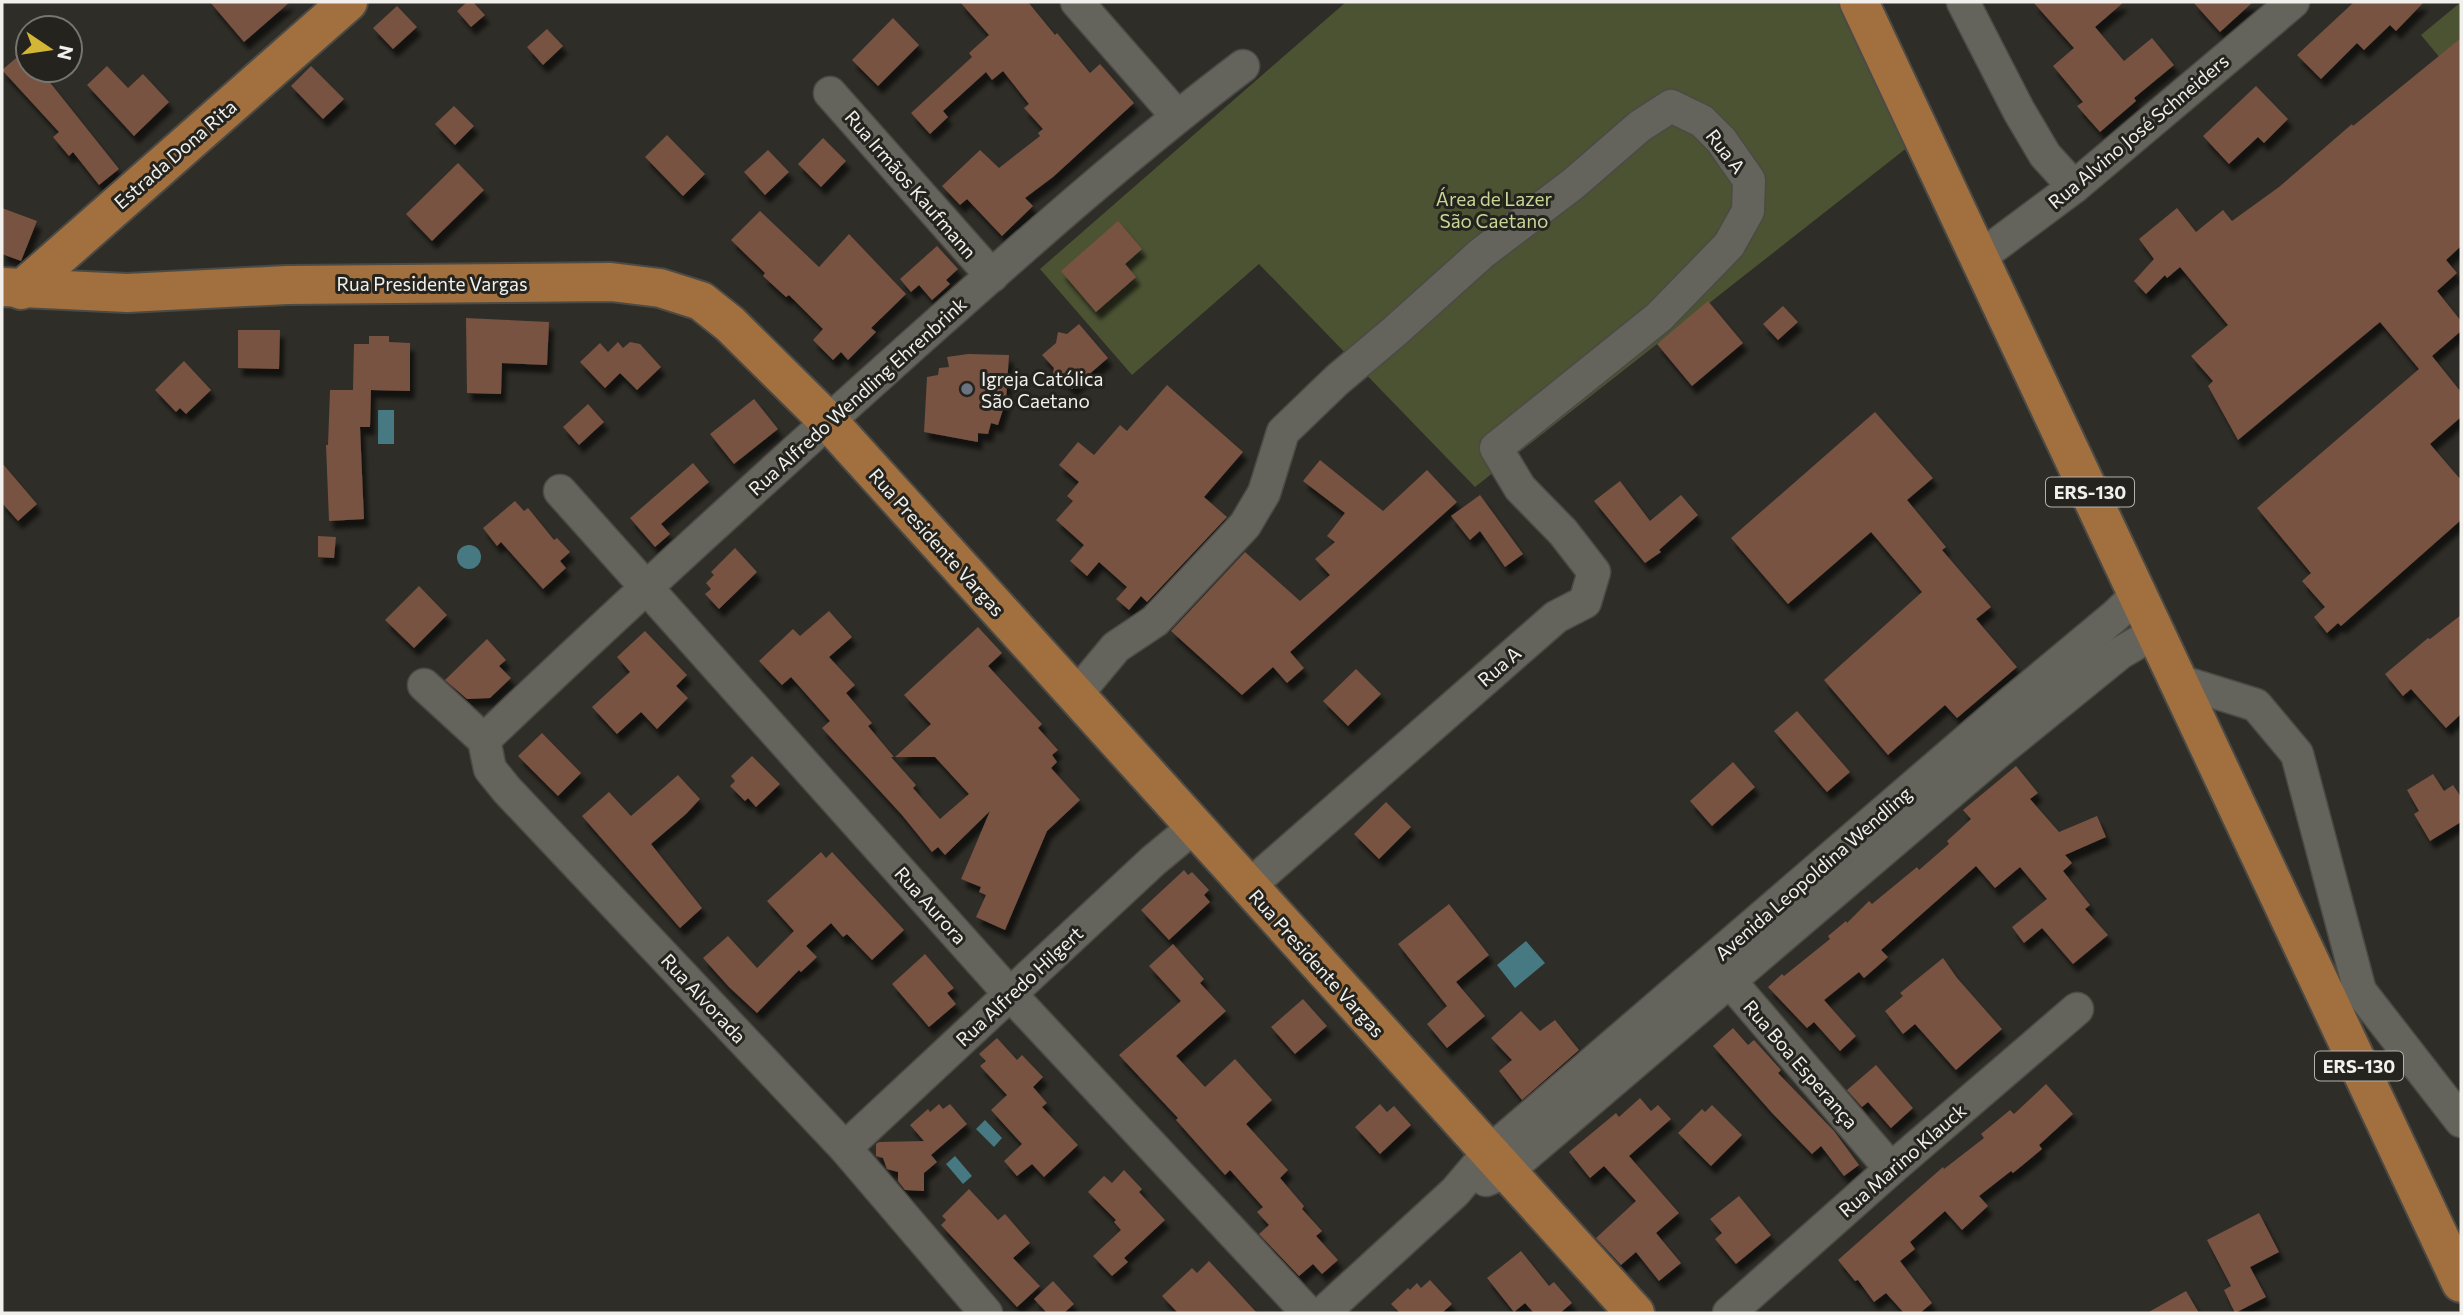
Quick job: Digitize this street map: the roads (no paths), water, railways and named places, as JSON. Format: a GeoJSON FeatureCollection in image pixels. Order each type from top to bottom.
{"type":"FeatureCollection","features":[{"type":"Feature","properties":{"kind":"main road","name":"Estrada Dona Rita"},"geometry":{"type":"LineString","coordinates":[[8,294],[348,2]]}},
{"type":"Feature","properties":{"kind":"main road","name":"ERS-130"},"geometry":{"type":"LineString","coordinates":[[1859,2],[2461,1283]]}},
{"type":"Feature","properties":{"kind":"main road","name":"Rua Presidente Vargas"},"geometry":{"type":"LineString","coordinates":[[8,294],[127,293],[288,285],[611,282],[660,288],[701,302],[730,324],[828,421],[1634,1313]]}},
{"type":"Feature","properties":{"kind":"street"},"geometry":{"type":"LineString","coordinates":[[1077,2],[1177,116]]}},
{"type":"Feature","properties":{"kind":"street"},"geometry":{"type":"LineString","coordinates":[[1963,2],[2019,111],[2045,155],[2074,187]]}},
{"type":"Feature","properties":{"kind":"street","name":"Rua Alvino José Schneiders"},"geometry":{"type":"LineString","coordinates":[[1980,257],[2074,187],[2293,2]]}},
{"type":"Feature","properties":{"kind":"street","name":"Rua Alfredo Wendling Ehrenbrink"},"geometry":{"type":"LineString","coordinates":[[484,740],[645,587],[828,421],[1177,116],[1243,66]]}},
{"type":"Feature","properties":{"kind":"street","name":"Rua Irmãos Kaufmann"},"geometry":{"type":"LineString","coordinates":[[830,93],[992,276]]}},
{"type":"Feature","properties":{"kind":"street","name":"Rua A"},"geometry":{"type":"LineString","coordinates":[[1076,695],[1116,647],[1155,621],[1245,525],[1264,493],[1283,432],[1337,380],[1482,253],[1573,184],[1640,126],[1671,106],[1702,121],[1721,140],[1749,180],[1748,211],[1728,245],[1659,317],[1496,448],[1520,488],[1563,532],[1594,572],[1585,602],[1556,617],[1248,887]]}},
{"type":"Feature","properties":{"kind":"street","name":"Rua Aurora"},"geometry":{"type":"LineString","coordinates":[[560,491],[1010,994],[1308,1313]]}},
{"type":"Feature","properties":{"kind":"street","name":"Avenida Leopoldina Wendling"},"geometry":{"type":"LineString","coordinates":[[1323,1313],[1455,1192],[1497,1163],[1721,970],[2138,594]]}},
{"type":"Feature","properties":{"kind":"street","name":"Avenida Leopoldina Wendling"},"geometry":{"type":"LineString","coordinates":[[1721,970],[2120,653],[2156,632]]}},
{"type":"Feature","properties":{"kind":"street"},"geometry":{"type":"LineString","coordinates":[[2179,681],[2256,705],[2297,754],[2360,991],[2461,1121]]}},
{"type":"Feature","properties":{"kind":"street"},"geometry":{"type":"LineString","coordinates":[[424,685],[484,740]]}},
{"type":"Feature","properties":{"kind":"street","name":"Rua Alvorada"},"geometry":{"type":"LineString","coordinates":[[484,740],[490,769],[507,790],[845,1147],[986,1313]]}},
{"type":"Feature","properties":{"kind":"street","name":"Rua Alfredo Hilgert"},"geometry":{"type":"LineString","coordinates":[[845,1147],[1153,861],[1194,827]]}},
{"type":"Feature","properties":{"kind":"street","name":"Rua Boa Esperança"},"geometry":{"type":"LineString","coordinates":[[1721,970],[1891,1169]]}},
{"type":"Feature","properties":{"kind":"street","name":"Rua Marino Klauck"},"geometry":{"type":"LineString","coordinates":[[1729,1313],[2077,1009]]}},
{"type":"Feature","properties":{"kind":"water"},"geometry":{"type":"Polygon","coordinates":[[[378,410],[394,410],[394,444],[378,444],[378,410]]]}},
{"type":"Feature","properties":{"kind":"water"},"geometry":{"type":"Polygon","coordinates":[[[469,545],[477,549],[481,557],[477,565],[469,569],[461,565],[457,557],[461,549],[469,545]]]}},
{"type":"Feature","properties":{"kind":"water"},"geometry":{"type":"Polygon","coordinates":[[[1526,941],[1545,963],[1515,988],[1497,965],[1526,941]]]}},
{"type":"Feature","properties":{"kind":"water"},"geometry":{"type":"Polygon","coordinates":[[[985,1120],[1002,1138],[994,1147],[976,1129],[985,1120]]]}},
{"type":"Feature","properties":{"kind":"water"},"geometry":{"type":"Polygon","coordinates":[[[955,1156],[972,1176],[963,1184],[946,1164],[955,1156]]]}},
{"type":"Feature","properties":{"kind":"place","name":"Igreja Católica São Caetano"},"geometry":{"type":"Point","coordinates":[967,389]}},
{"type":"Feature","properties":{"kind":"park label","name":"Área de Lazer São Caetano"},"geometry":{"type":"Point","coordinates":[1494,209]}}]}
